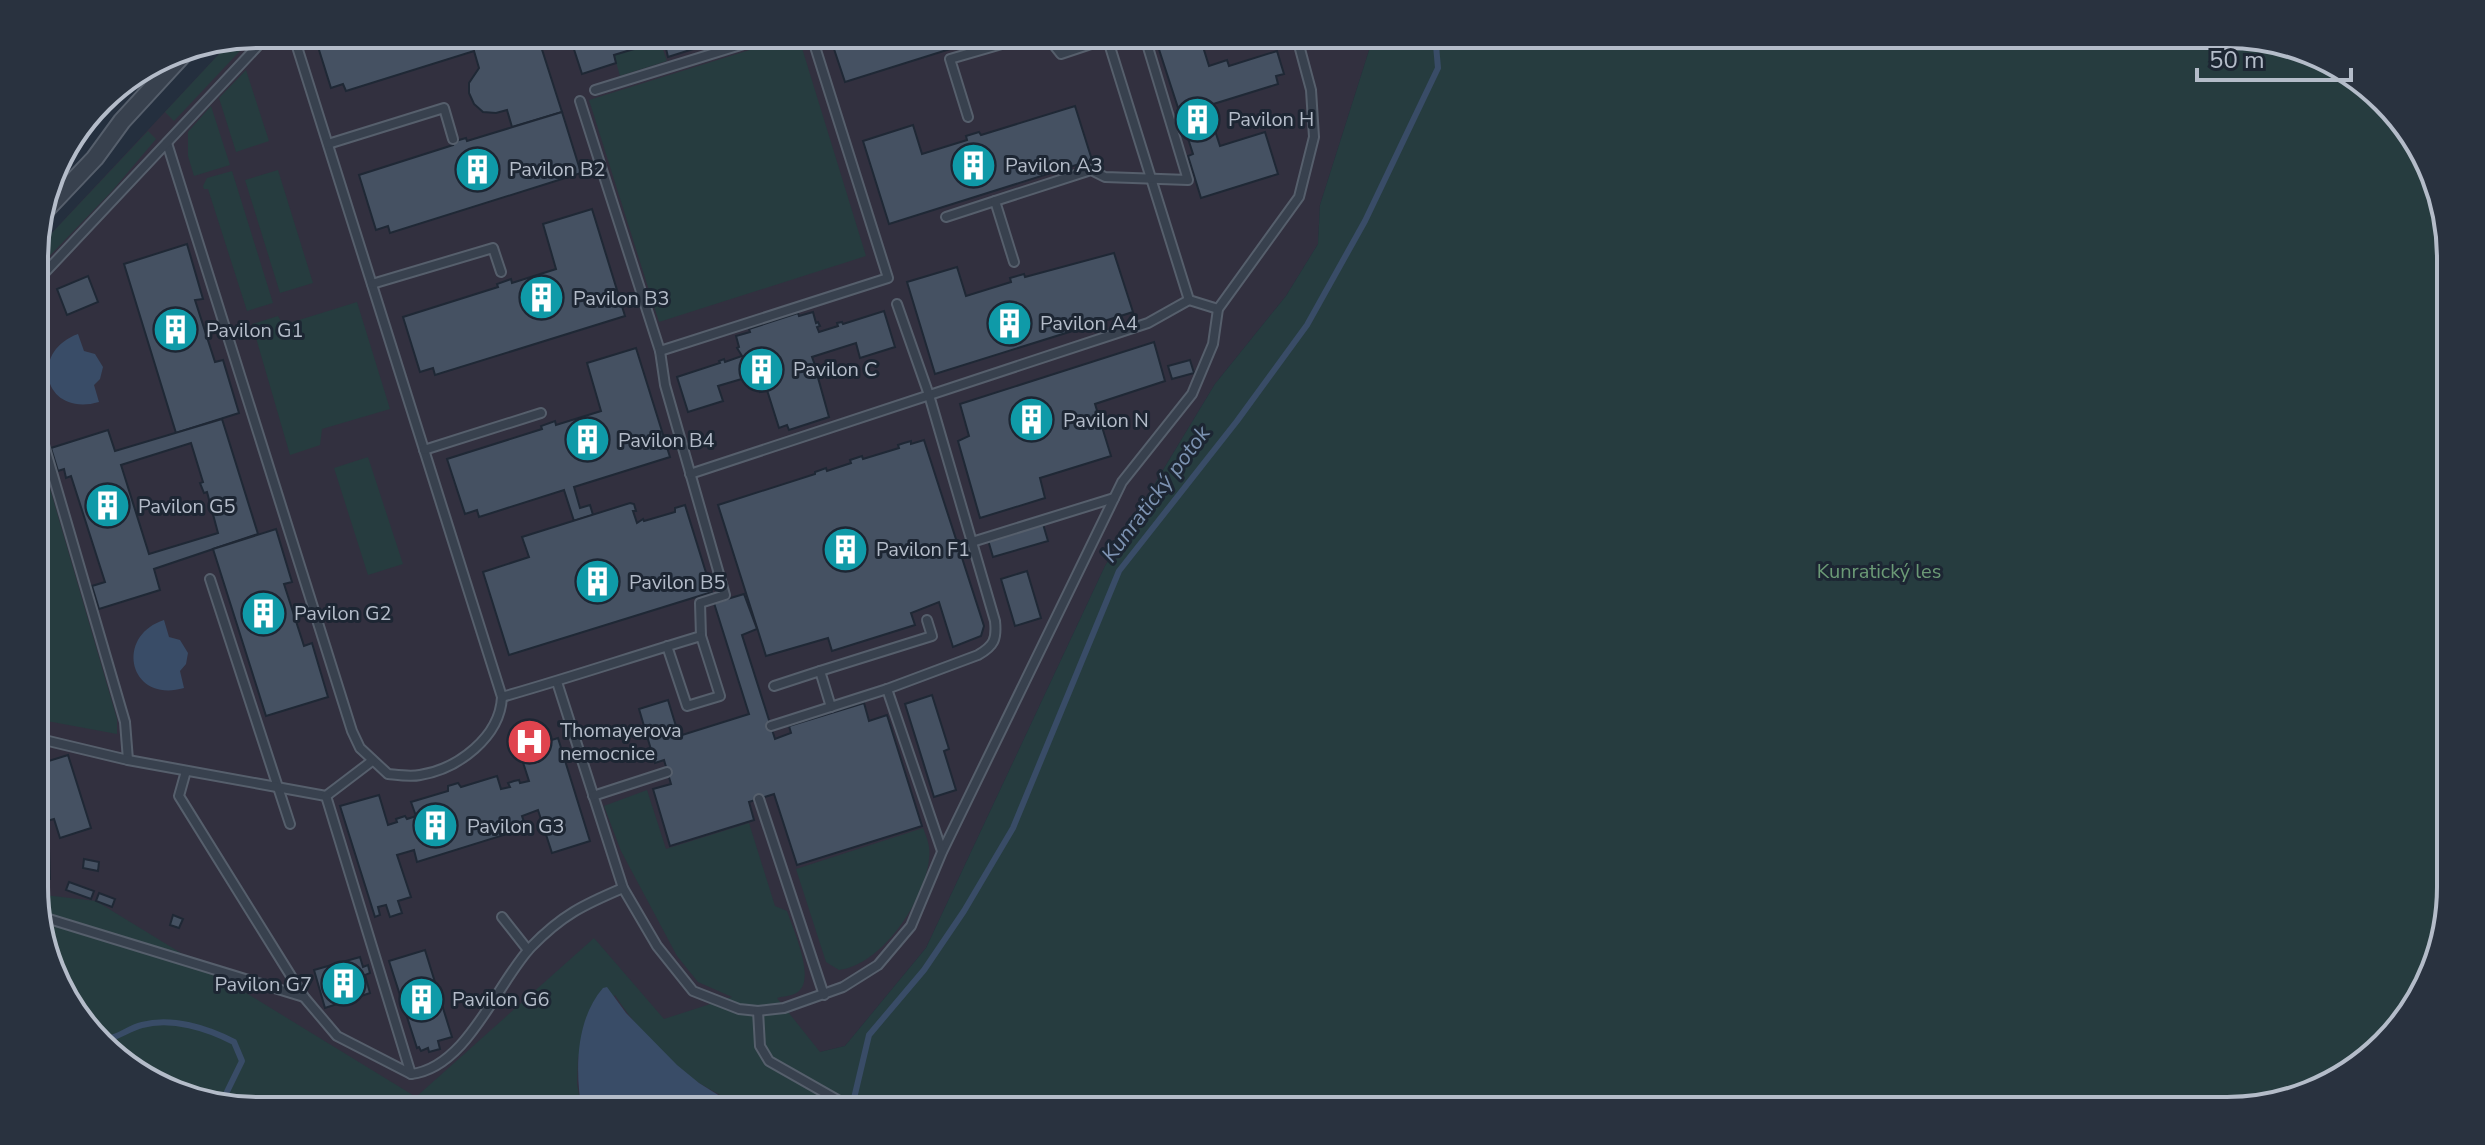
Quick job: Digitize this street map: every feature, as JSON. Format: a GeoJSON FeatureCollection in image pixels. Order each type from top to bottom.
{"type":"FeatureCollection","features":[{"type":"Feature","properties":{"kind":"street"},"geometry":{"type":"LineString","coordinates":[[57,199],[172,67]]}},
{"type":"Feature","properties":{"kind":"lane"},"geometry":{"type":"LineString","coordinates":[[48,269],[256,48]]}},
{"type":"Feature","properties":{"kind":"lane"},"geometry":{"type":"LineString","coordinates":[[167,143],[352,731],[360,748],[388,774],[419,775],[454,765],[486,737],[501,714],[502,697],[297,48]]}},
{"type":"Feature","properties":{"kind":"lane"},"geometry":{"type":"LineString","coordinates":[[595,90],[731,48]]}},
{"type":"Feature","properties":{"kind":"lane"},"geometry":{"type":"LineString","coordinates":[[660,351],[888,278],[815,48]]}},
{"type":"Feature","properties":{"kind":"lane"},"geometry":{"type":"LineString","coordinates":[[968,117],[950,59],[988,48]]}},
{"type":"Feature","properties":{"kind":"lane"},"geometry":{"type":"LineString","coordinates":[[1056,48],[1061,54],[1076,48]]}},
{"type":"Feature","properties":{"kind":"lane"},"geometry":{"type":"LineString","coordinates":[[1110,48],[1189,300]]}},
{"type":"Feature","properties":{"kind":"lane"},"geometry":{"type":"LineString","coordinates":[[946,217],[1091,170],[1105,177],[1188,180],[1148,48]]}},
{"type":"Feature","properties":{"kind":"lane"},"geometry":{"type":"LineString","coordinates":[[557,682],[623,888],[657,946],[693,991],[717,1002],[758,1011],[784,1008],[843,987],[878,965],[911,926],[942,852],[1122,482],[1192,394],[1213,344],[1218,309],[1299,197],[1314,137],[1311,90],[1300,48]]}},
{"type":"Feature","properties":{"kind":"lane"},"geometry":{"type":"LineString","coordinates":[[580,101],[660,351],[665,385],[725,595],[700,603],[701,636],[720,696],[687,706],[667,646]]}},
{"type":"Feature","properties":{"kind":"lane"},"geometry":{"type":"LineString","coordinates":[[328,144],[444,108],[453,139]]}},
{"type":"Feature","properties":{"kind":"lane"},"geometry":{"type":"LineString","coordinates":[[995,201],[1014,262]]}},
{"type":"Feature","properties":{"kind":"lane"},"geometry":{"type":"LineString","coordinates":[[372,284],[493,248],[501,272]]}},
{"type":"Feature","properties":{"kind":"lane"},"geometry":{"type":"LineString","coordinates":[[690,474],[1148,323],[1189,300],[1218,309]]}},
{"type":"Feature","properties":{"kind":"lane"},"geometry":{"type":"LineString","coordinates":[[771,726],[887,689],[978,655],[991,648],[997,635],[929,395],[897,304]]}},
{"type":"Feature","properties":{"kind":"lane"},"geometry":{"type":"LineString","coordinates":[[424,450],[541,413]]}},
{"type":"Feature","properties":{"kind":"lane"},"geometry":{"type":"LineString","coordinates":[[48,458],[125,722],[128,760]]}},
{"type":"Feature","properties":{"kind":"lane"},"geometry":{"type":"LineString","coordinates":[[972,542],[1114,498]]}},
{"type":"Feature","properties":{"kind":"lane"},"geometry":{"type":"LineString","coordinates":[[210,579],[290,824]]}},
{"type":"Feature","properties":{"kind":"lane"},"geometry":{"type":"LineString","coordinates":[[774,686],[932,636],[927,620]]}},
{"type":"Feature","properties":{"kind":"lane"},"geometry":{"type":"LineString","coordinates":[[502,697],[701,636]]}},
{"type":"Feature","properties":{"kind":"lane"},"geometry":{"type":"LineString","coordinates":[[820,671],[831,707]]}},
{"type":"Feature","properties":{"kind":"lane"},"geometry":{"type":"LineString","coordinates":[[887,689],[942,852]]}},
{"type":"Feature","properties":{"kind":"lane"},"geometry":{"type":"LineString","coordinates":[[48,741],[128,760],[326,796],[372,761]]}},
{"type":"Feature","properties":{"kind":"lane"},"geometry":{"type":"LineString","coordinates":[[186,771],[179,796],[304,997],[337,1036],[411,1074],[420,1073],[452,1054],[485,1014],[528,950],[550,928],[578,907],[623,888]]}},
{"type":"Feature","properties":{"kind":"lane"},"geometry":{"type":"LineString","coordinates":[[593,796],[667,772]]}},
{"type":"Feature","properties":{"kind":"lane"},"geometry":{"type":"LineString","coordinates":[[326,796],[411,1074]]}},
{"type":"Feature","properties":{"kind":"lane"},"geometry":{"type":"LineString","coordinates":[[759,799],[824,995]]}},
{"type":"Feature","properties":{"kind":"lane"},"geometry":{"type":"LineString","coordinates":[[502,917],[528,950]]}},
{"type":"Feature","properties":{"kind":"lane"},"geometry":{"type":"LineString","coordinates":[[51,920],[304,997]]}},
{"type":"Feature","properties":{"kind":"lane"},"geometry":{"type":"LineString","coordinates":[[758,1011],[760,1046],[769,1061],[832,1097]]}},
{"type":"Feature","properties":{"kind":"shaded area","name":"Thomayerova nemocnice"},"geometry":{"type":"Polygon","coordinates":[[[244,48],[1370,48],[1320,205],[1318,244],[1286,296],[1215,384],[1105,566],[926,948],[845,1046],[820,1052],[767,1097],[230,1095],[114,1040],[91,1015],[76,992],[55,942],[48,887],[49,236],[221,51],[244,48]]]}},
{"type":"Feature","properties":{"kind":"green space"},"geometry":{"type":"Polygon","coordinates":[[[243,48],[174,121],[165,112],[222,51],[243,48]]]}},
{"type":"Feature","properties":{"kind":"green space"},"geometry":{"type":"Polygon","coordinates":[[[637,48],[662,48],[667,61],[620,76],[614,55],[637,48]]]}},
{"type":"Feature","properties":{"kind":"green space"},"geometry":{"type":"Polygon","coordinates":[[[756,48],[802,48],[866,256],[659,322],[589,100],[756,48]]]}},
{"type":"Feature","properties":{"kind":"green space","name":"Kunratický les"},"geometry":{"type":"Polygon","coordinates":[[[1370,48],[2241,48],[2282,55],[2307,64],[2355,91],[2376,109],[2409,153],[2430,203],[2437,258],[2437,901],[2426,955],[2402,1004],[2366,1045],[2344,1062],[2295,1086],[2241,1097],[723,1097],[696,1081],[662,1052],[615,995],[578,1057],[579,1097],[416,1097],[594,938],[664,1019],[732,997],[698,982],[677,956],[621,851],[604,806],[647,790],[666,849],[749,823],[775,906],[787,911],[804,963],[804,983],[800,990],[777,998],[820,1052],[845,1046],[926,948],[1105,566],[1215,384],[1286,296],[1318,244],[1320,205],[1370,48]]]}},
{"type":"Feature","properties":{"kind":"green space"},"geometry":{"type":"Polygon","coordinates":[[[246,70],[269,141],[236,152],[219,98],[246,70]]]}},
{"type":"Feature","properties":{"kind":"green space"},"geometry":{"type":"Polygon","coordinates":[[[211,106],[230,165],[194,176],[188,156],[188,132],[211,106]]]}},
{"type":"Feature","properties":{"kind":"green space"},"geometry":{"type":"Polygon","coordinates":[[[148,131],[156,139],[112,191],[48,257],[49,236],[148,131]]]}},
{"type":"Feature","properties":{"kind":"green space"},"geometry":{"type":"Polygon","coordinates":[[[278,170],[313,283],[280,293],[245,180],[278,170]]]}},
{"type":"Feature","properties":{"kind":"green space"},"geometry":{"type":"Polygon","coordinates":[[[232,171],[273,303],[247,311],[208,189],[203,186],[207,178],[232,171]]]}},
{"type":"Feature","properties":{"kind":"green space"},"geometry":{"type":"Polygon","coordinates":[[[357,302],[390,409],[322,429],[320,445],[290,455],[252,324],[278,316],[283,325],[357,302]]]}},
{"type":"Feature","properties":{"kind":"green space"},"geometry":{"type":"Polygon","coordinates":[[[368,457],[403,564],[368,575],[334,468],[368,457]]]}},
{"type":"Feature","properties":{"kind":"green space"},"geometry":{"type":"Polygon","coordinates":[[[48,482],[117,719],[117,734],[48,721],[48,482]]]}},
{"type":"Feature","properties":{"kind":"green space"},"geometry":{"type":"Polygon","coordinates":[[[923,828],[929,851],[926,875],[899,928],[871,956],[855,965],[839,970],[826,962],[796,869],[923,828]]]}},
{"type":"Feature","properties":{"kind":"green space","name":"Kunratický les"},"geometry":{"type":"Polygon","coordinates":[[[49,895],[96,901],[416,1097],[230,1095],[203,1090],[153,1069],[109,1036],[91,1015],[76,992],[55,942],[49,895]]]}},
{"type":"Feature","properties":{"kind":"water"},"geometry":{"type":"Polygon","coordinates":[[[78,334],[84,351],[95,354],[103,367],[100,379],[94,385],[99,402],[80,404],[65,401],[49,381],[48,368],[52,354],[62,343],[78,334]]]}},
{"type":"Feature","properties":{"kind":"water"},"geometry":{"type":"Polygon","coordinates":[[[164,620],[169,637],[180,640],[188,653],[186,664],[180,671],[184,688],[165,690],[151,686],[140,678],[135,666],[134,653],[138,640],[148,628],[164,620]]]}},
{"type":"Feature","properties":{"kind":"water"},"geometry":{"type":"Polygon","coordinates":[[[607,987],[626,1013],[677,1065],[721,1097],[580,1097],[578,1063],[582,1031],[587,1015],[603,988],[607,987]]]}},
{"type":"Feature","properties":{"kind":"building"},"geometry":{"type":"Polygon","coordinates":[[[318,48],[541,48],[562,112],[512,127],[507,110],[483,112],[474,104],[469,93],[469,83],[479,68],[474,51],[346,91],[343,84],[331,88],[318,48]]]}},
{"type":"Feature","properties":{"kind":"building"},"geometry":{"type":"Polygon","coordinates":[[[574,48],[637,48],[614,55],[616,63],[582,74],[574,48]]]}},
{"type":"Feature","properties":{"kind":"building"},"geometry":{"type":"Polygon","coordinates":[[[666,48],[696,48],[668,57],[666,48]]]}},
{"type":"Feature","properties":{"kind":"building"},"geometry":{"type":"Polygon","coordinates":[[[834,48],[953,48],[845,82],[834,48]]]}},
{"type":"Feature","properties":{"kind":"building","name":"Pavilon H"},"geometry":{"type":"Polygon","coordinates":[[[1159,48],[1203,48],[1209,66],[1227,60],[1229,66],[1277,51],[1284,74],[1276,76],[1278,84],[1207,106],[1220,146],[1265,132],[1278,174],[1201,198],[1188,156],[1193,154],[1159,48]]]}},
{"type":"Feature","properties":{"kind":"building","name":"Pavilon A3"},"geometry":{"type":"Polygon","coordinates":[[[1075,106],[1092,160],[889,224],[863,141],[913,125],[922,154],[967,140],[966,136],[979,132],[981,135],[1075,106]]]}},
{"type":"Feature","properties":{"kind":"building","name":"Pavilon B2"},"geometry":{"type":"Polygon","coordinates":[[[562,112],[581,173],[390,233],[388,226],[376,230],[359,175],[453,145],[452,142],[466,138],[467,141],[562,112]]]}},
{"type":"Feature","properties":{"kind":"building","name":"Pavilon B3"},"geometry":{"type":"Polygon","coordinates":[[[592,209],[625,316],[435,375],[433,368],[420,372],[403,317],[498,287],[497,284],[511,279],[512,283],[556,269],[543,224],[592,209]]]}},
{"type":"Feature","properties":{"kind":"building","name":"Pavilon G1"},"geometry":{"type":"Polygon","coordinates":[[[187,244],[203,299],[195,300],[215,362],[223,360],[239,413],[176,433],[124,264],[187,244]]]}},
{"type":"Feature","properties":{"kind":"building","name":"Pavilon A4"},"geometry":{"type":"Polygon","coordinates":[[[1114,253],[1133,312],[935,374],[907,282],[957,267],[966,296],[1011,282],[1010,278],[1024,274],[1025,277],[1114,253]]]}},
{"type":"Feature","properties":{"kind":"building"},"geometry":{"type":"Polygon","coordinates":[[[88,276],[98,302],[67,315],[57,289],[88,276]]]}},
{"type":"Feature","properties":{"kind":"building","name":"Pavilon C"},"geometry":{"type":"Polygon","coordinates":[[[884,311],[895,347],[860,358],[856,343],[812,357],[816,368],[823,365],[825,371],[817,374],[829,417],[789,430],[787,425],[779,428],[767,390],[760,392],[758,386],[765,383],[762,373],[718,386],[723,401],[688,412],[677,377],[724,359],[725,362],[742,356],[737,348],[736,336],[750,332],[749,329],[798,313],[799,316],[813,312],[820,326],[817,327],[819,332],[838,326],[837,323],[843,324],[884,311]]]}},
{"type":"Feature","properties":{"kind":"building","name":"Pavilon N"},"geometry":{"type":"Polygon","coordinates":[[[1154,342],[1165,381],[1095,404],[1111,456],[1040,478],[1045,498],[980,518],[958,441],[969,436],[960,404],[1154,342]]]}},
{"type":"Feature","properties":{"kind":"building","name":"Pavilon B4"},"geometry":{"type":"Polygon","coordinates":[[[636,348],[670,457],[574,487],[580,508],[590,505],[593,515],[574,521],[564,490],[479,517],[477,510],[465,514],[447,459],[542,429],[541,426],[555,421],[556,425],[601,411],[587,363],[636,348]]]}},
{"type":"Feature","properties":{"kind":"building"},"geometry":{"type":"Polygon","coordinates":[[[1190,360],[1194,373],[1172,379],[1168,366],[1190,360]]]}},
{"type":"Feature","properties":{"kind":"building","name":"Pavilon G5"},"geometry":{"type":"Polygon","coordinates":[[[222,419],[258,534],[154,569],[160,590],[99,609],[92,586],[105,582],[71,476],[66,478],[64,469],[58,471],[51,448],[108,430],[115,451],[222,419]],[[191,443],[121,465],[149,554],[218,533],[207,492],[204,493],[200,483],[203,482],[191,443]]]}},
{"type":"Feature","properties":{"kind":"building","name":"Pavilon F1"},"geometry":{"type":"Polygon","coordinates":[[[924,440],[984,626],[981,636],[953,647],[939,602],[911,613],[915,625],[832,651],[828,638],[766,656],[718,505],[826,468],[827,471],[851,463],[850,460],[862,456],[863,459],[899,448],[898,445],[904,443],[924,440]]]}},
{"type":"Feature","properties":{"kind":"building","name":"Pavilon B5"},"geometry":{"type":"Polygon","coordinates":[[[634,504],[637,523],[675,512],[675,508],[685,505],[712,592],[509,655],[483,572],[529,557],[522,537],[634,504]]]}},
{"type":"Feature","properties":{"kind":"building"},"geometry":{"type":"Polygon","coordinates":[[[1043,524],[1048,541],[993,557],[988,540],[1043,524]]]}},
{"type":"Feature","properties":{"kind":"building","name":"Pavilon G2"},"geometry":{"type":"Polygon","coordinates":[[[276,529],[292,582],[284,584],[304,646],[312,643],[328,697],[266,716],[213,549],[276,529]]]}},
{"type":"Feature","properties":{"kind":"building"},"geometry":{"type":"Polygon","coordinates":[[[1027,571],[1041,618],[1015,626],[1001,579],[1027,571]]]}},
{"type":"Feature","properties":{"kind":"building"},"geometry":{"type":"Polygon","coordinates":[[[744,594],[757,629],[742,635],[775,739],[791,733],[789,726],[864,703],[869,721],[887,715],[922,826],[797,865],[774,794],[749,802],[754,820],[670,846],[653,789],[671,784],[664,760],[655,763],[639,709],[668,700],[679,736],[749,714],[714,603],[744,594]]]}},
{"type":"Feature","properties":{"kind":"building"},"geometry":{"type":"Polygon","coordinates":[[[932,695],[949,749],[944,751],[956,790],[934,797],[905,704],[932,695]]]}},
{"type":"Feature","properties":{"kind":"building","name":"Pavilon G3"},"geometry":{"type":"Polygon","coordinates":[[[558,738],[590,841],[552,853],[538,810],[522,816],[526,828],[417,862],[414,850],[397,855],[411,897],[398,901],[402,913],[390,917],[386,905],[378,907],[380,915],[375,917],[340,806],[379,795],[388,825],[405,816],[407,819],[416,816],[411,802],[448,791],[448,786],[458,783],[461,787],[497,776],[501,789],[510,787],[508,783],[514,781],[529,781],[519,750],[558,738]]]}},
{"type":"Feature","properties":{"kind":"building"},"geometry":{"type":"Polygon","coordinates":[[[68,755],[91,828],[60,838],[54,819],[48,821],[48,761],[68,755]]]}},
{"type":"Feature","properties":{"kind":"building"},"geometry":{"type":"Polygon","coordinates":[[[48,849],[49,849],[48,879],[48,849]]]}},
{"type":"Feature","properties":{"kind":"building"},"geometry":{"type":"Polygon","coordinates":[[[84,859],[99,862],[98,871],[83,868],[84,859]]]}},
{"type":"Feature","properties":{"kind":"building"},"geometry":{"type":"Polygon","coordinates":[[[69,882],[94,891],[91,899],[66,890],[69,882]]]}},
{"type":"Feature","properties":{"kind":"building"},"geometry":{"type":"Polygon","coordinates":[[[99,893],[115,899],[112,907],[96,901],[99,893]]]}},
{"type":"Feature","properties":{"kind":"building"},"geometry":{"type":"Polygon","coordinates":[[[173,915],[183,919],[179,928],[170,925],[173,915]]]}},
{"type":"Feature","properties":{"kind":"building","name":"Pavilon G6"},"geometry":{"type":"Polygon","coordinates":[[[425,950],[452,1037],[438,1041],[440,1049],[429,1052],[428,1048],[421,1051],[417,1048],[389,961],[425,950]]]}},
{"type":"Feature","properties":{"kind":"building","name":"Pavilon G7"},"geometry":{"type":"Polygon","coordinates":[[[360,957],[363,967],[368,965],[370,973],[365,975],[370,993],[325,1008],[314,970],[360,957]]]}},
{"type":"Feature","properties":{"kind":"waterway","name":"Kunratický potok"},"geometry":{"type":"LineString","coordinates":[[854,1097],[869,1035],[924,970],[964,911],[1013,828],[1119,571],[1237,421],[1307,325],[1365,221],[1438,68],[1436,48]]}},
{"type":"Feature","properties":{"kind":"waterway","name":"Kunratický potok"},"geometry":{"type":"LineString","coordinates":[[111,1038],[142,1025],[165,1022],[201,1028],[234,1042],[242,1061],[226,1094]]}},
{"type":"Feature","properties":{"kind":"place","name":"Pavilon H"},"geometry":{"type":"Point","coordinates":[1197,119]}},
{"type":"Feature","properties":{"kind":"place","name":"Pavilon A3"},"geometry":{"type":"Point","coordinates":[974,165]}},
{"type":"Feature","properties":{"kind":"place","name":"Pavilon B2"},"geometry":{"type":"Point","coordinates":[478,169]}},
{"type":"Feature","properties":{"kind":"place","name":"Pavilon B3"},"geometry":{"type":"Point","coordinates":[542,298]}},
{"type":"Feature","properties":{"kind":"place","name":"Pavilon A4"},"geometry":{"type":"Point","coordinates":[1009,323]}},
{"type":"Feature","properties":{"kind":"place","name":"Pavilon G1"},"geometry":{"type":"Point","coordinates":[175,330]}},
{"type":"Feature","properties":{"kind":"place","name":"Pavilon C"},"geometry":{"type":"Point","coordinates":[762,369]}},
{"type":"Feature","properties":{"kind":"place","name":"Pavilon N"},"geometry":{"type":"Point","coordinates":[1032,420]}},
{"type":"Feature","properties":{"kind":"place","name":"Pavilon B4"},"geometry":{"type":"Point","coordinates":[587,440]}},
{"type":"Feature","properties":{"kind":"place","name":"Pavilon G5"},"geometry":{"type":"Point","coordinates":[107,506]}},
{"type":"Feature","properties":{"kind":"place","name":"Pavilon F1"},"geometry":{"type":"Point","coordinates":[845,549]}},
{"type":"Feature","properties":{"kind":"place","name":"Pavilon B5"},"geometry":{"type":"Point","coordinates":[598,582]}},
{"type":"Feature","properties":{"kind":"place","name":"Pavilon G2"},"geometry":{"type":"Point","coordinates":[263,613]}},
{"type":"Feature","properties":{"kind":"place","name":"Thomayerova nemocnice"},"geometry":{"type":"Point","coordinates":[529,741]}},
{"type":"Feature","properties":{"kind":"place","name":"Pavilon G3"},"geometry":{"type":"Point","coordinates":[436,826]}},
{"type":"Feature","properties":{"kind":"place","name":"Pavilon G7"},"geometry":{"type":"Point","coordinates":[343,984]}},
{"type":"Feature","properties":{"kind":"place","name":"Pavilon G6"},"geometry":{"type":"Point","coordinates":[421,999]}}]}
